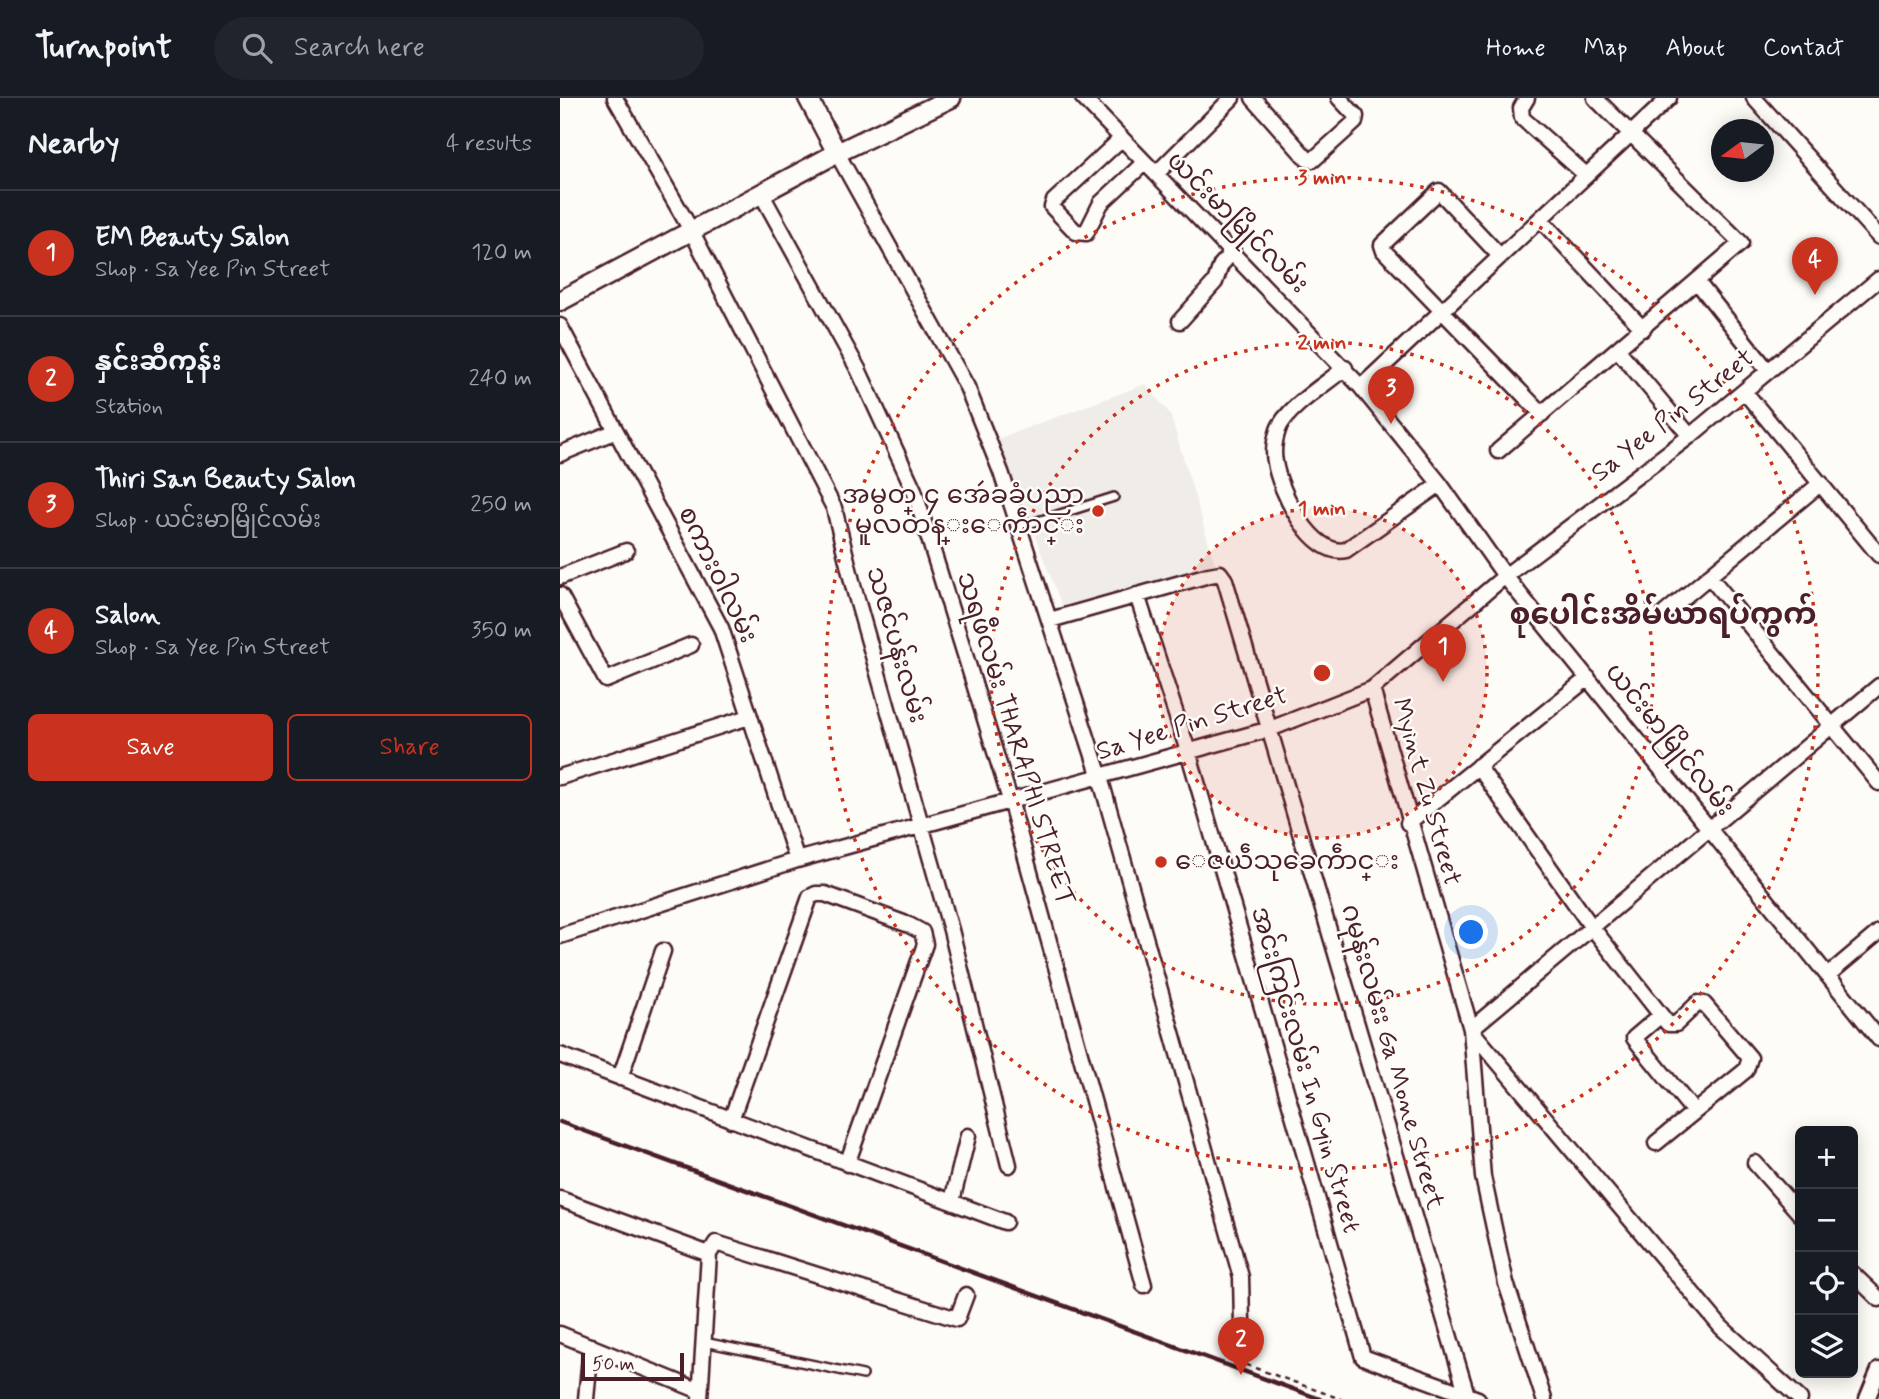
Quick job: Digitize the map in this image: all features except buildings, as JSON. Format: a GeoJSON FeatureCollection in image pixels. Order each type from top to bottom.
{"type":"FeatureCollection","features":[{"type":"Feature","properties":{"kind":"street","name":"သဇင်ပန်းလမ်း"},"geometry":{"type":"LineString","coordinates":[[615,98],[691,230],[834,508],[922,824],[1009,1164]]}},
{"type":"Feature","properties":{"kind":"street"},"geometry":{"type":"LineString","coordinates":[[808,98],[967,387],[1019,527],[1100,777],[1241,1277],[1242,1324]]}},
{"type":"Feature","properties":{"kind":"street"},"geometry":{"type":"LineString","coordinates":[[560,301],[837,153],[951,98]]}},
{"type":"Feature","properties":{"kind":"street","name":"ယင်းမာမြိုင်လမ်း"},"geometry":{"type":"LineString","coordinates":[[1083,98],[1361,387],[1440,484],[1506,576],[1879,1039]]}},
{"type":"Feature","properties":{"kind":"street"},"geometry":{"type":"LineString","coordinates":[[1156,174],[1232,98]]}},
{"type":"Feature","properties":{"kind":"street"},"geometry":{"type":"LineString","coordinates":[[1253,98],[1307,159],[1313,160],[1355,122],[1356,117],[1339,98]]}},
{"type":"Feature","properties":{"kind":"street"},"geometry":{"type":"LineString","coordinates":[[1527,98],[1521,108],[1522,118],[1586,175]]}},
{"type":"Feature","properties":{"kind":"street"},"geometry":{"type":"LineString","coordinates":[[1498,451],[1698,283],[1741,243],[1595,98]]}},
{"type":"Feature","properties":{"kind":"street"},"geometry":{"type":"LineString","coordinates":[[1361,387],[1669,98]]}},
{"type":"Feature","properties":{"kind":"street"},"geometry":{"type":"LineString","coordinates":[[1754,98],[1879,237]]}},
{"type":"Feature","properties":{"kind":"street"},"geometry":{"type":"LineString","coordinates":[[1121,139],[1054,201],[1052,207],[1076,232],[1086,233],[1101,202],[1144,163]]}},
{"type":"Feature","properties":{"kind":"street"},"geometry":{"type":"LineString","coordinates":[[1500,256],[1439,191],[1382,245],[1384,251],[1542,414]]}},
{"type":"Feature","properties":{"kind":"street","name":"သရဖီလမ်း THARAPHI STREET"},"geometry":{"type":"LineString","coordinates":[[761,193],[858,369],[914,490],[1010,800],[1144,1285]]}},
{"type":"Feature","properties":{"kind":"street"},"geometry":{"type":"LineString","coordinates":[[1540,219],[1643,330]]}},
{"type":"Feature","properties":{"kind":"street"},"geometry":{"type":"LineString","coordinates":[[1180,321],[1215,282],[1221,265],[1233,251]]}},
{"type":"Feature","properties":{"kind":"street","name":"Sa Yee Pin Street"},"geometry":{"type":"LineString","coordinates":[[560,936],[797,860],[1270,729],[1371,689],[1506,576],[1690,436],[1879,279]]}},
{"type":"Feature","properties":{"kind":"street"},"geometry":{"type":"LineString","coordinates":[[1698,283],[1769,372]]}},
{"type":"Feature","properties":{"kind":"street","name":"စကားဝါလမ်း"},"geometry":{"type":"LineString","coordinates":[[560,326],[721,628],[797,860]]}},
{"type":"Feature","properties":{"kind":"street"},"geometry":{"type":"LineString","coordinates":[[1618,350],[1690,436]]}},
{"type":"Feature","properties":{"kind":"street"},"geometry":{"type":"LineString","coordinates":[[1345,369],[1286,416],[1279,427],[1275,462],[1287,495],[1308,533],[1321,546],[1339,552],[1346,550],[1440,484]]}},
{"type":"Feature","properties":{"kind":"street"},"geometry":{"type":"LineString","coordinates":[[1744,391],[1879,555]]}},
{"type":"Feature","properties":{"kind":"street"},"geometry":{"type":"LineString","coordinates":[[560,454],[616,431]]}},
{"type":"Feature","properties":{"kind":"street"},"geometry":{"type":"LineString","coordinates":[[1665,612],[1821,483]]}},
{"type":"Feature","properties":{"kind":"street"},"geometry":{"type":"LineString","coordinates":[[560,577],[626,551]]}},
{"type":"Feature","properties":{"kind":"street","name":"ဂမုန်းလမ်းး Ga Mone Street"},"geometry":{"type":"LineString","coordinates":[[1137,595],[1220,573],[1225,580],[1472,1397]]}},
{"type":"Feature","properties":{"kind":"street"},"geometry":{"type":"LineString","coordinates":[[1709,576],[1879,783]]}},
{"type":"Feature","properties":{"kind":"street"},"geometry":{"type":"LineString","coordinates":[[560,595],[606,680],[691,645]]}},
{"type":"Feature","properties":{"kind":"street"},"geometry":{"type":"LineString","coordinates":[[1050,620],[1137,595]]}},
{"type":"Feature","properties":{"kind":"street","name":"အင်းကြင်းလမ်း In Gyin Street"},"geometry":{"type":"LineString","coordinates":[[1137,595],[1188,751],[1363,1357],[1472,1397]]}},
{"type":"Feature","properties":{"kind":"street"},"geometry":{"type":"LineString","coordinates":[[1408,823],[1588,678]]}},
{"type":"Feature","properties":{"kind":"street"},"geometry":{"type":"LineString","coordinates":[[1471,1029],[1879,685]]}},
{"type":"Feature","properties":{"kind":"street","name":"Myint Zu Street"},"geometry":{"type":"LineString","coordinates":[[1371,689],[1408,823],[1471,1029]]}},
{"type":"Feature","properties":{"kind":"street"},"geometry":{"type":"LineString","coordinates":[[560,778],[749,717]]}},
{"type":"Feature","properties":{"kind":"street"},"geometry":{"type":"LineString","coordinates":[[1478,766],[1591,926],[1661,1015],[1672,1026],[1698,1003],[1704,1004],[1750,1058],[1746,1070],[1656,1143]]}},
{"type":"Feature","properties":{"kind":"street"},"geometry":{"type":"LineString","coordinates":[[731,1120],[810,897],[825,894],[909,925],[922,932],[925,944],[846,1164]]}},
{"type":"Feature","properties":{"kind":"street"},"geometry":{"type":"LineString","coordinates":[[1828,975],[1879,932]]}},
{"type":"Feature","properties":{"kind":"street"},"geometry":{"type":"LineString","coordinates":[[620,1077],[663,951]]}},
{"type":"Feature","properties":{"kind":"street"},"geometry":{"type":"LineString","coordinates":[[1661,1015],[1634,1038],[1694,1112]]}},
{"type":"Feature","properties":{"kind":"street"},"geometry":{"type":"LineString","coordinates":[[1471,1029],[1483,1177],[1506,1283],[1544,1399]]}},
{"type":"Feature","properties":{"kind":"street"},"geometry":{"type":"LineString","coordinates":[[1471,1029],[1721,1327],[1800,1399]]}},
{"type":"Feature","properties":{"kind":"street"},"geometry":{"type":"LineString","coordinates":[[560,1055],[1005,1223]]}},
{"type":"Feature","properties":{"kind":"street"},"geometry":{"type":"LineString","coordinates":[[952,1201],[968,1136]]}},
{"type":"Feature","properties":{"kind":"street"},"geometry":{"type":"LineString","coordinates":[[1755,1163],[1795,1208]]}},
{"type":"Feature","properties":{"kind":"street"},"geometry":{"type":"LineString","coordinates":[[560,1199],[709,1254]]}},
{"type":"Feature","properties":{"kind":"street"},"geometry":{"type":"LineString","coordinates":[[560,1334],[700,1395],[709,1254],[716,1243],[957,1319],[966,1295]]}},
{"type":"Feature","properties":{"kind":"street"},"geometry":{"type":"LineString","coordinates":[[1858,1279],[1879,1299]]}},
{"type":"Feature","properties":{"kind":"street"},"geometry":{"type":"LineString","coordinates":[[586,1399],[592,1346]]}},
{"type":"Feature","properties":{"kind":"street"},"geometry":{"type":"LineString","coordinates":[[1867,1399],[1879,1370]]}},
{"type":"Feature","properties":{"kind":"lane"},"geometry":{"type":"LineString","coordinates":[[1019,527],[1114,496]]}},
{"type":"Feature","properties":{"kind":"lane"},"geometry":{"type":"LineString","coordinates":[[704,1342],[863,1376]]}},
{"type":"Feature","properties":{"kind":"path"},"geometry":{"type":"LineString","coordinates":[[1242,1324],[1230,1359],[1341,1399]]}},
{"type":"Feature","properties":{"kind":"shaded area"},"geometry":{"type":"Polygon","coordinates":[[[1146,384],[1170,414],[1215,564],[1062,606],[997,439],[1146,384]]]}},
{"type":"Feature","properties":{"kind":"railway"},"geometry":{"type":"LineString","coordinates":[[560,1122],[1320,1399]]}},
{"type":"Feature","properties":{"kind":"place","name":"Salon"},"geometry":{"type":"Point","coordinates":[1815,295]}},
{"type":"Feature","properties":{"kind":"place","name":"Thiri San Beauty Salon"},"geometry":{"type":"Point","coordinates":[1391,424]}},
{"type":"Feature","properties":{"kind":"place","name":"အမွတ္ ၄ အေဴခခံပညာ မူလတန္းေကဵာင္း"},"geometry":{"type":"Point","coordinates":[1098,511]}},
{"type":"Feature","properties":{"kind":"place","name":"EM Beauty Salon"},"geometry":{"type":"Point","coordinates":[1443,682]}},
{"type":"Feature","properties":{"kind":"place","name":"ေဇယဵသုခေကဵာင္း"},"geometry":{"type":"Point","coordinates":[1161,862]}},
{"type":"Feature","properties":{"kind":"place","name":"နှင်းဆီကုန်း"},"geometry":{"type":"Point","coordinates":[1241,1375]}},
{"type":"Feature","properties":{"kind":"district","name":"စုပေါင်းအိမ်ယာရပ်ကွက်"},"geometry":{"type":"Point","coordinates":[1663,615]}}]}
